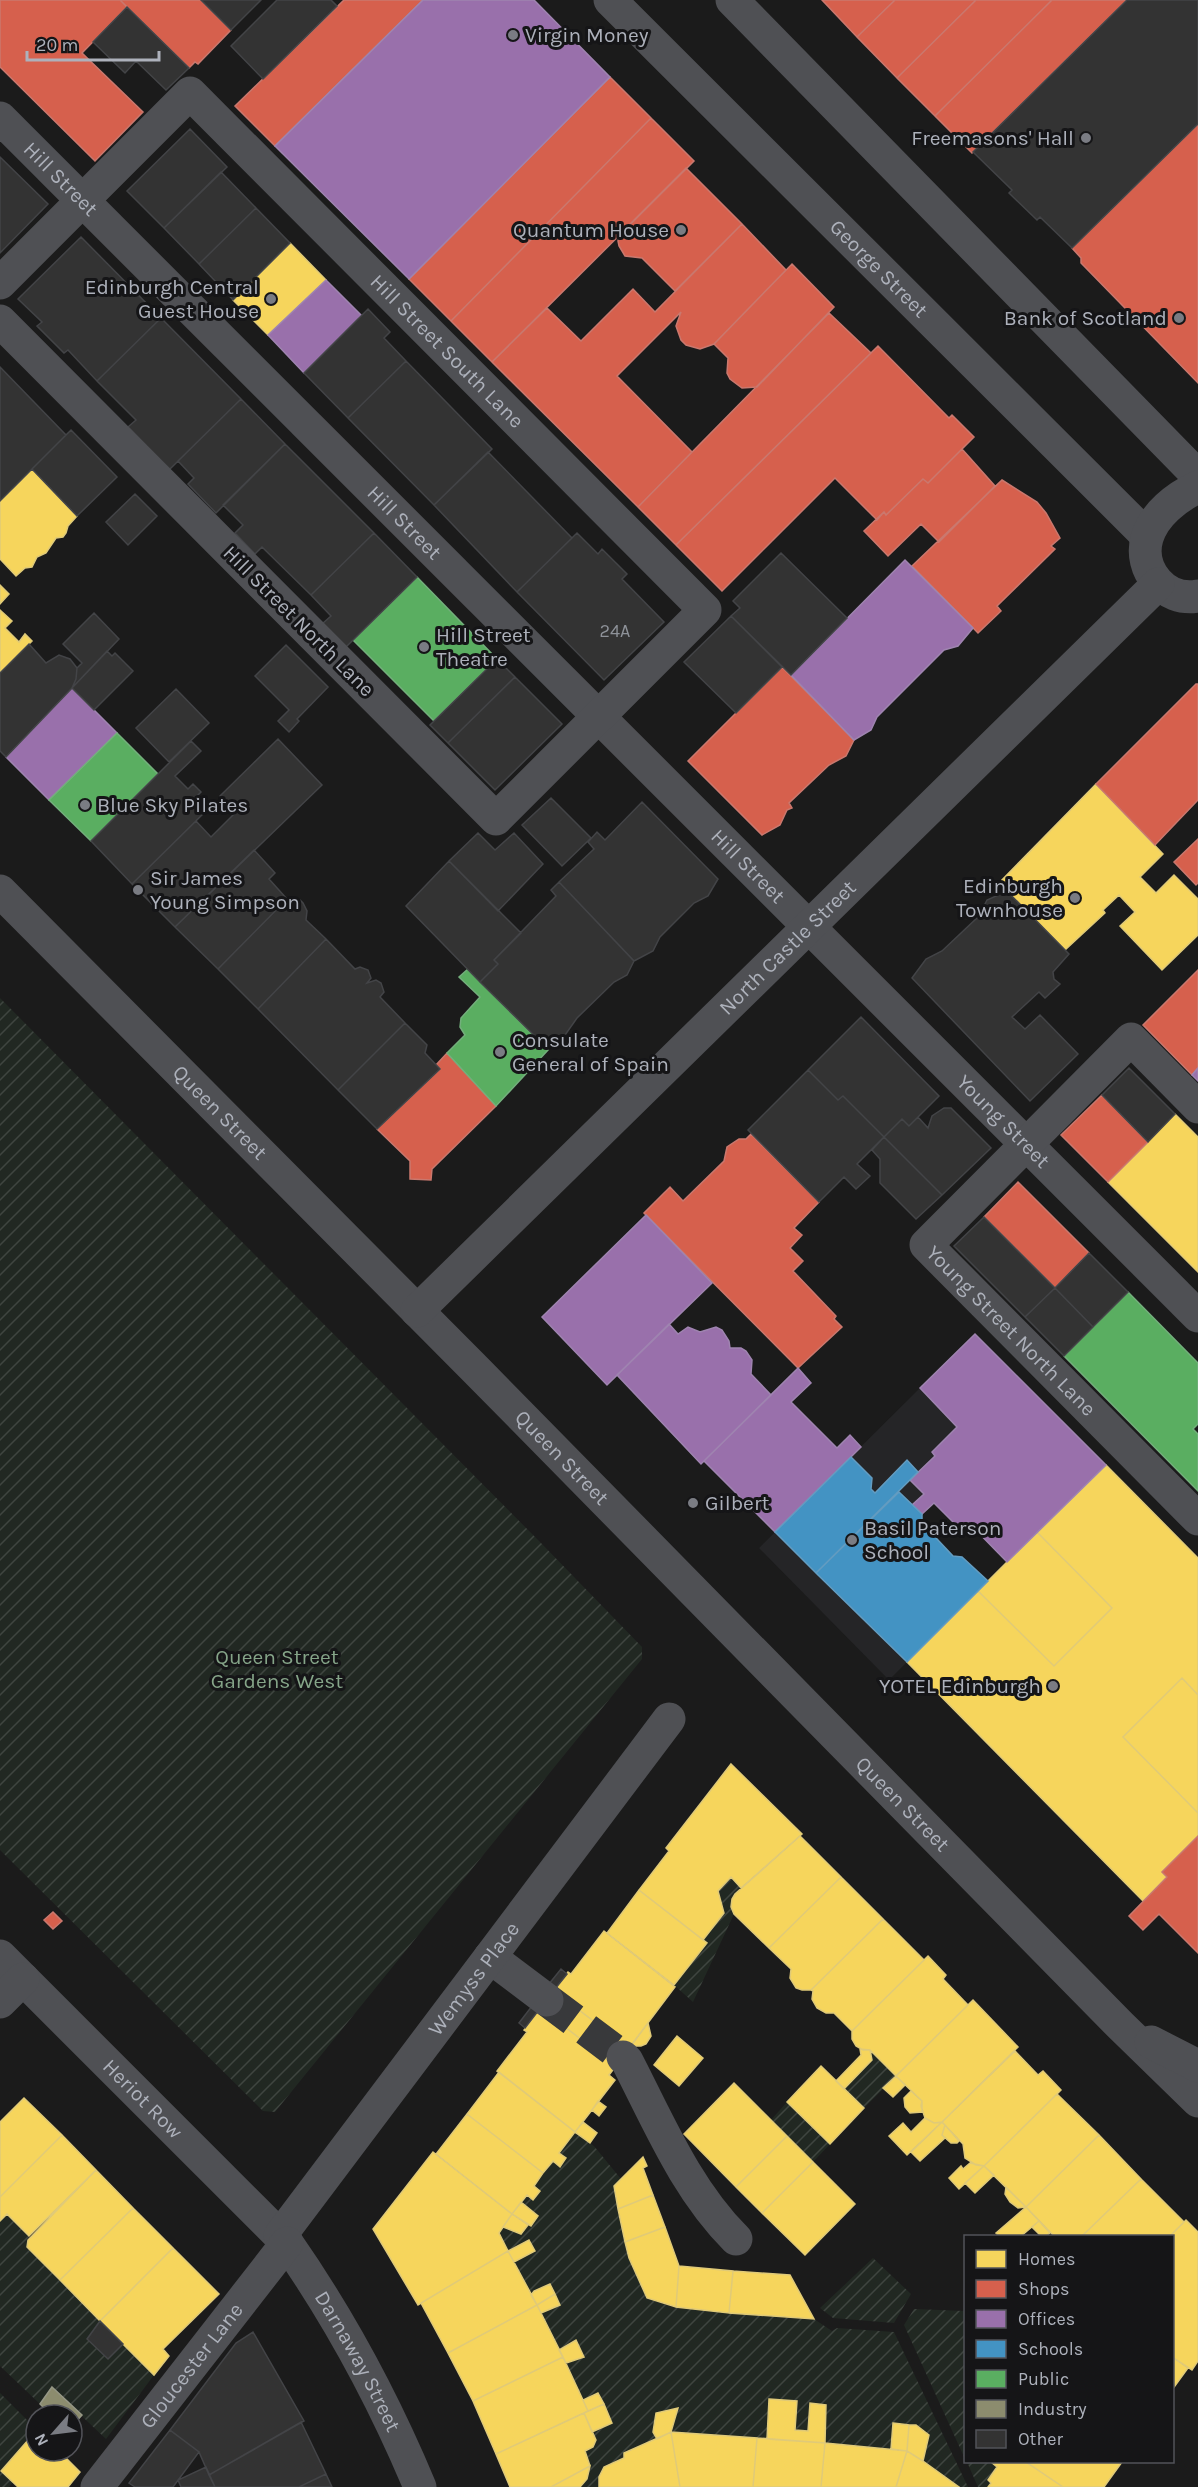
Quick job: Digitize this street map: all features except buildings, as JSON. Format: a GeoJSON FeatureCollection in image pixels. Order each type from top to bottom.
{"type":"FeatureCollection","features":[{"type":"Feature","properties":{"kind":"street","name":"George Street"},"geometry":{"type":"LineString","coordinates":[[610,0],[1147,536]]}},
{"type":"Feature","properties":{"kind":"street"},"geometry":{"type":"LineString","coordinates":[[732,0],[1198,476]]}},
{"type":"Feature","properties":{"kind":"street","name":"Hill Street South Lane"},"geometry":{"type":"LineString","coordinates":[[83,200],[190,93],[705,610],[598,716]]}},
{"type":"Feature","properties":{"kind":"street","name":"Hill Street"},"geometry":{"type":"LineString","coordinates":[[0,118],[809,927]]}},
{"type":"Feature","properties":{"kind":"street"},"geometry":{"type":"LineString","coordinates":[[0,283],[83,200]]}},
{"type":"Feature","properties":{"kind":"street","name":"Hill Street North Lane"},"geometry":{"type":"LineString","coordinates":[[0,321],[496,819],[598,716]]}},
{"type":"Feature","properties":{"kind":"street"},"geometry":{"type":"LineString","coordinates":[[1198,487],[1171,504],[1157,518],[1147,536],[1145,556],[1152,576],[1158,584],[1180,596],[1198,596]]}},
{"type":"Feature","properties":{"kind":"street","name":"North Castle Street"},"geometry":{"type":"LineString","coordinates":[[417,1311],[1158,584]]}},
{"type":"Feature","properties":{"kind":"street","name":"Queen Street"},"geometry":{"type":"LineString","coordinates":[[0,891],[1120,2025],[1198,2101]]}},
{"type":"Feature","properties":{"kind":"street","name":"Young Street"},"geometry":{"type":"LineString","coordinates":[[809,927],[1198,1316]]}},
{"type":"Feature","properties":{"kind":"street"},"geometry":{"type":"LineString","coordinates":[[1026,1143],[1131,1038],[1198,1107]]}},
{"type":"Feature","properties":{"kind":"street","name":"Young Street North Lane"},"geometry":{"type":"LineString","coordinates":[[1026,1143],[926,1245],[1198,1519]]}},
{"type":"Feature","properties":{"kind":"street","name":"Wemyss Place"},"geometry":{"type":"LineString","coordinates":[[283,2240],[490,1957],[669,1719]]}},
{"type":"Feature","properties":{"kind":"street","name":"Heriot Row"},"geometry":{"type":"LineString","coordinates":[[0,1956],[11,1991],[283,2240]]}},
{"type":"Feature","properties":{"kind":"street"},"geometry":{"type":"LineString","coordinates":[[490,1957],[547,2000]]}},
{"type":"Feature","properties":{"kind":"street"},"geometry":{"type":"LineString","coordinates":[[1120,2025],[1198,2066]]}},
{"type":"Feature","properties":{"kind":"street"},"geometry":{"type":"LineString","coordinates":[[622,2057],[627,2061],[691,2185],[718,2222],[736,2239]]}},
{"type":"Feature","properties":{"kind":"street","name":"Gloucester Lane"},"geometry":{"type":"LineString","coordinates":[[97,2487],[283,2240]]}},
{"type":"Feature","properties":{"kind":"street","name":"Darnaway Street"},"geometry":{"type":"LineString","coordinates":[[283,2240],[316,2287],[359,2359],[388,2415],[420,2487]]}},
{"type":"Feature","properties":{"kind":"shaded area","name":"Basil Paterson School"},"geometry":{"type":"Polygon","coordinates":[[[920,1388],[957,1427],[935,1456],[911,1480],[924,1494],[912,1505],[922,1524],[952,1556],[962,1557],[988,1581],[889,1680],[759,1548],[920,1388]]]}},
{"type":"Feature","properties":{"kind":"green space","name":"Queen Street Gardens West"},"geometry":{"type":"Polygon","coordinates":[[[0,998],[642,1647],[642,1659],[275,2112],[263,2111],[0,1850],[0,998]]]}},
{"type":"Feature","properties":{"kind":"green space"},"geometry":{"type":"Polygon","coordinates":[[[731,1877],[741,1888],[732,1900],[734,1914],[693,2002],[674,1985],[706,1944],[703,1940],[724,1913],[718,1891],[731,1877]]]}},
{"type":"Feature","properties":{"kind":"green space"},"geometry":{"type":"Polygon","coordinates":[[[870,2050],[896,2076],[864,2108],[844,2089],[871,2060],[870,2050]]]}},
{"type":"Feature","properties":{"kind":"green space"},"geometry":{"type":"Polygon","coordinates":[[[787,2102],[830,2144],[813,2162],[771,2120],[787,2102]]]}},
{"type":"Feature","properties":{"kind":"green space"},"geometry":{"type":"Polygon","coordinates":[[[575,2132],[594,2146],[621,2179],[614,2187],[629,2258],[647,2298],[672,2307],[814,2319],[832,2331],[837,2328],[894,2332],[968,2487],[959,2487],[923,2461],[929,2435],[916,2425],[893,2423],[891,2449],[825,2443],[826,2405],[810,2404],[808,2431],[795,2430],[769,2399],[767,2439],[671,2432],[677,2409],[656,2413],[653,2432],[657,2439],[624,2453],[624,2458],[605,2468],[600,2476],[599,2487],[580,2487],[588,2471],[585,2451],[593,2447],[596,2441],[592,2432],[612,2423],[598,2393],[583,2400],[566,2363],[584,2357],[576,2340],[559,2350],[541,2313],[560,2305],[550,2284],[534,2291],[531,2295],[514,2262],[534,2251],[528,2240],[508,2251],[499,2233],[503,2227],[521,2234],[528,2225],[531,2226],[538,2216],[521,2202],[527,2195],[533,2200],[540,2191],[534,2186],[553,2161],[560,2166],[566,2159],[559,2153],[575,2132]]]}},
{"type":"Feature","properties":{"kind":"green space"},"geometry":{"type":"Polygon","coordinates":[[[7,2214],[29,2236],[27,2247],[100,2321],[87,2339],[108,2359],[123,2344],[154,2375],[106,2439],[84,2418],[84,2403],[68,2403],[52,2388],[39,2403],[0,2366],[0,2221],[7,2214]]]}},
{"type":"Feature","properties":{"kind":"green space"},"geometry":{"type":"Polygon","coordinates":[[[873,2258],[911,2294],[894,2323],[833,2318],[820,2308],[873,2258]]]}},
{"type":"Feature","properties":{"kind":"green space"},"geometry":{"type":"Polygon","coordinates":[[[914,2309],[964,2311],[964,2457],[904,2325],[914,2309]]]}},
{"type":"Feature","properties":{"kind":"green space"},"geometry":{"type":"Polygon","coordinates":[[[0,2393],[24,2417],[24,2443],[1,2470],[13,2482],[9,2487],[0,2487],[0,2393]]]}},
{"type":"Feature","properties":{"kind":"green space"},"geometry":{"type":"Polygon","coordinates":[[[967,2463],[993,2463],[997,2467],[988,2479],[991,2483],[988,2487],[978,2487],[967,2463]]]}},
{"type":"Feature","properties":{"kind":"tunnel"},"geometry":{"type":"LineString","coordinates":[[547,2000],[623,2057]]}},
{"type":"Feature","properties":{"kind":"place","name":"Virgin Money"},"geometry":{"type":"Point","coordinates":[513,35]}},
{"type":"Feature","properties":{"kind":"place","name":"Freemasons' Hall"},"geometry":{"type":"Point","coordinates":[1086,138]}},
{"type":"Feature","properties":{"kind":"place","name":"Quantum House"},"geometry":{"type":"Point","coordinates":[681,230]}},
{"type":"Feature","properties":{"kind":"place","name":"Edinburgh Central Guest House"},"geometry":{"type":"Point","coordinates":[271,299]}},
{"type":"Feature","properties":{"kind":"place","name":"Bank of Scotland"},"geometry":{"type":"Point","coordinates":[1179,318]}},
{"type":"Feature","properties":{"kind":"place","name":"Hill Street Theatre"},"geometry":{"type":"Point","coordinates":[424,647]}},
{"type":"Feature","properties":{"kind":"place","name":"Blue Sky Pilates"},"geometry":{"type":"Point","coordinates":[85,805]}},
{"type":"Feature","properties":{"kind":"place","name":"Sir James Young Simpson"},"geometry":{"type":"Point","coordinates":[138,890]}},
{"type":"Feature","properties":{"kind":"place","name":"Edinburgh Townhouse"},"geometry":{"type":"Point","coordinates":[1075,898]}},
{"type":"Feature","properties":{"kind":"place","name":"Consulate General of Spain"},"geometry":{"type":"Point","coordinates":[500,1052]}},
{"type":"Feature","properties":{"kind":"place","name":"Gilbert"},"geometry":{"type":"Point","coordinates":[693,1503]}},
{"type":"Feature","properties":{"kind":"place","name":"Basil Paterson School"},"geometry":{"type":"Point","coordinates":[852,1540]}},
{"type":"Feature","properties":{"kind":"place","name":"YOTEL Edinburgh"},"geometry":{"type":"Point","coordinates":[1053,1686]}}]}
